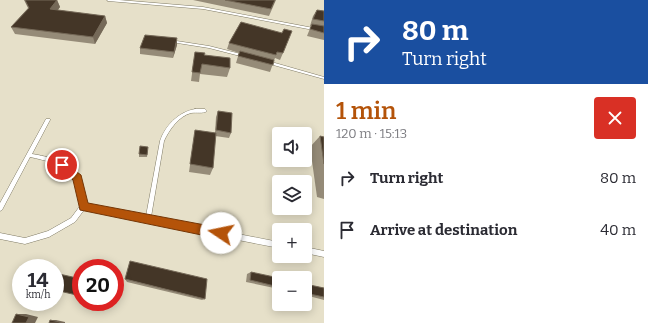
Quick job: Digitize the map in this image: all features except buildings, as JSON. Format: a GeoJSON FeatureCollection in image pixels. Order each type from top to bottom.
{"type":"FeatureCollection","features":[{"type":"Feature","properties":{"kind":"lane"},"geometry":{"type":"LineString","coordinates":[[108,0],[203,8],[324,31]]}},
{"type":"Feature","properties":{"kind":"lane"},"geometry":{"type":"LineString","coordinates":[[162,40],[209,47],[247,57]]}},
{"type":"Feature","properties":{"kind":"lane"},"geometry":{"type":"LineString","coordinates":[[262,61],[324,78]]}},
{"type":"Feature","properties":{"kind":"lane"},"geometry":{"type":"LineString","coordinates":[[148,219],[163,136],[185,114],[196,111],[205,111]]}},
{"type":"Feature","properties":{"kind":"lane"},"geometry":{"type":"LineString","coordinates":[[0,208],[48,120]]}},
{"type":"Feature","properties":{"kind":"lane"},"geometry":{"type":"LineString","coordinates":[[29,156],[42,157],[62,165],[78,178],[84,207]]}},
{"type":"Feature","properties":{"kind":"lane"},"geometry":{"type":"LineString","coordinates":[[84,207],[272,244]]}},
{"type":"Feature","properties":{"kind":"lane"},"geometry":{"type":"LineString","coordinates":[[0,236],[25,241],[49,234],[73,220],[84,207]]}},
{"type":"Feature","properties":{"kind":"lane"},"geometry":{"type":"LineString","coordinates":[[312,251],[324,254]]}},
{"type":"Feature","properties":{"kind":"route"},"geometry":{"type":"LineString","coordinates":[[62,165],[78,178],[84,207],[221,233]]}}]}
